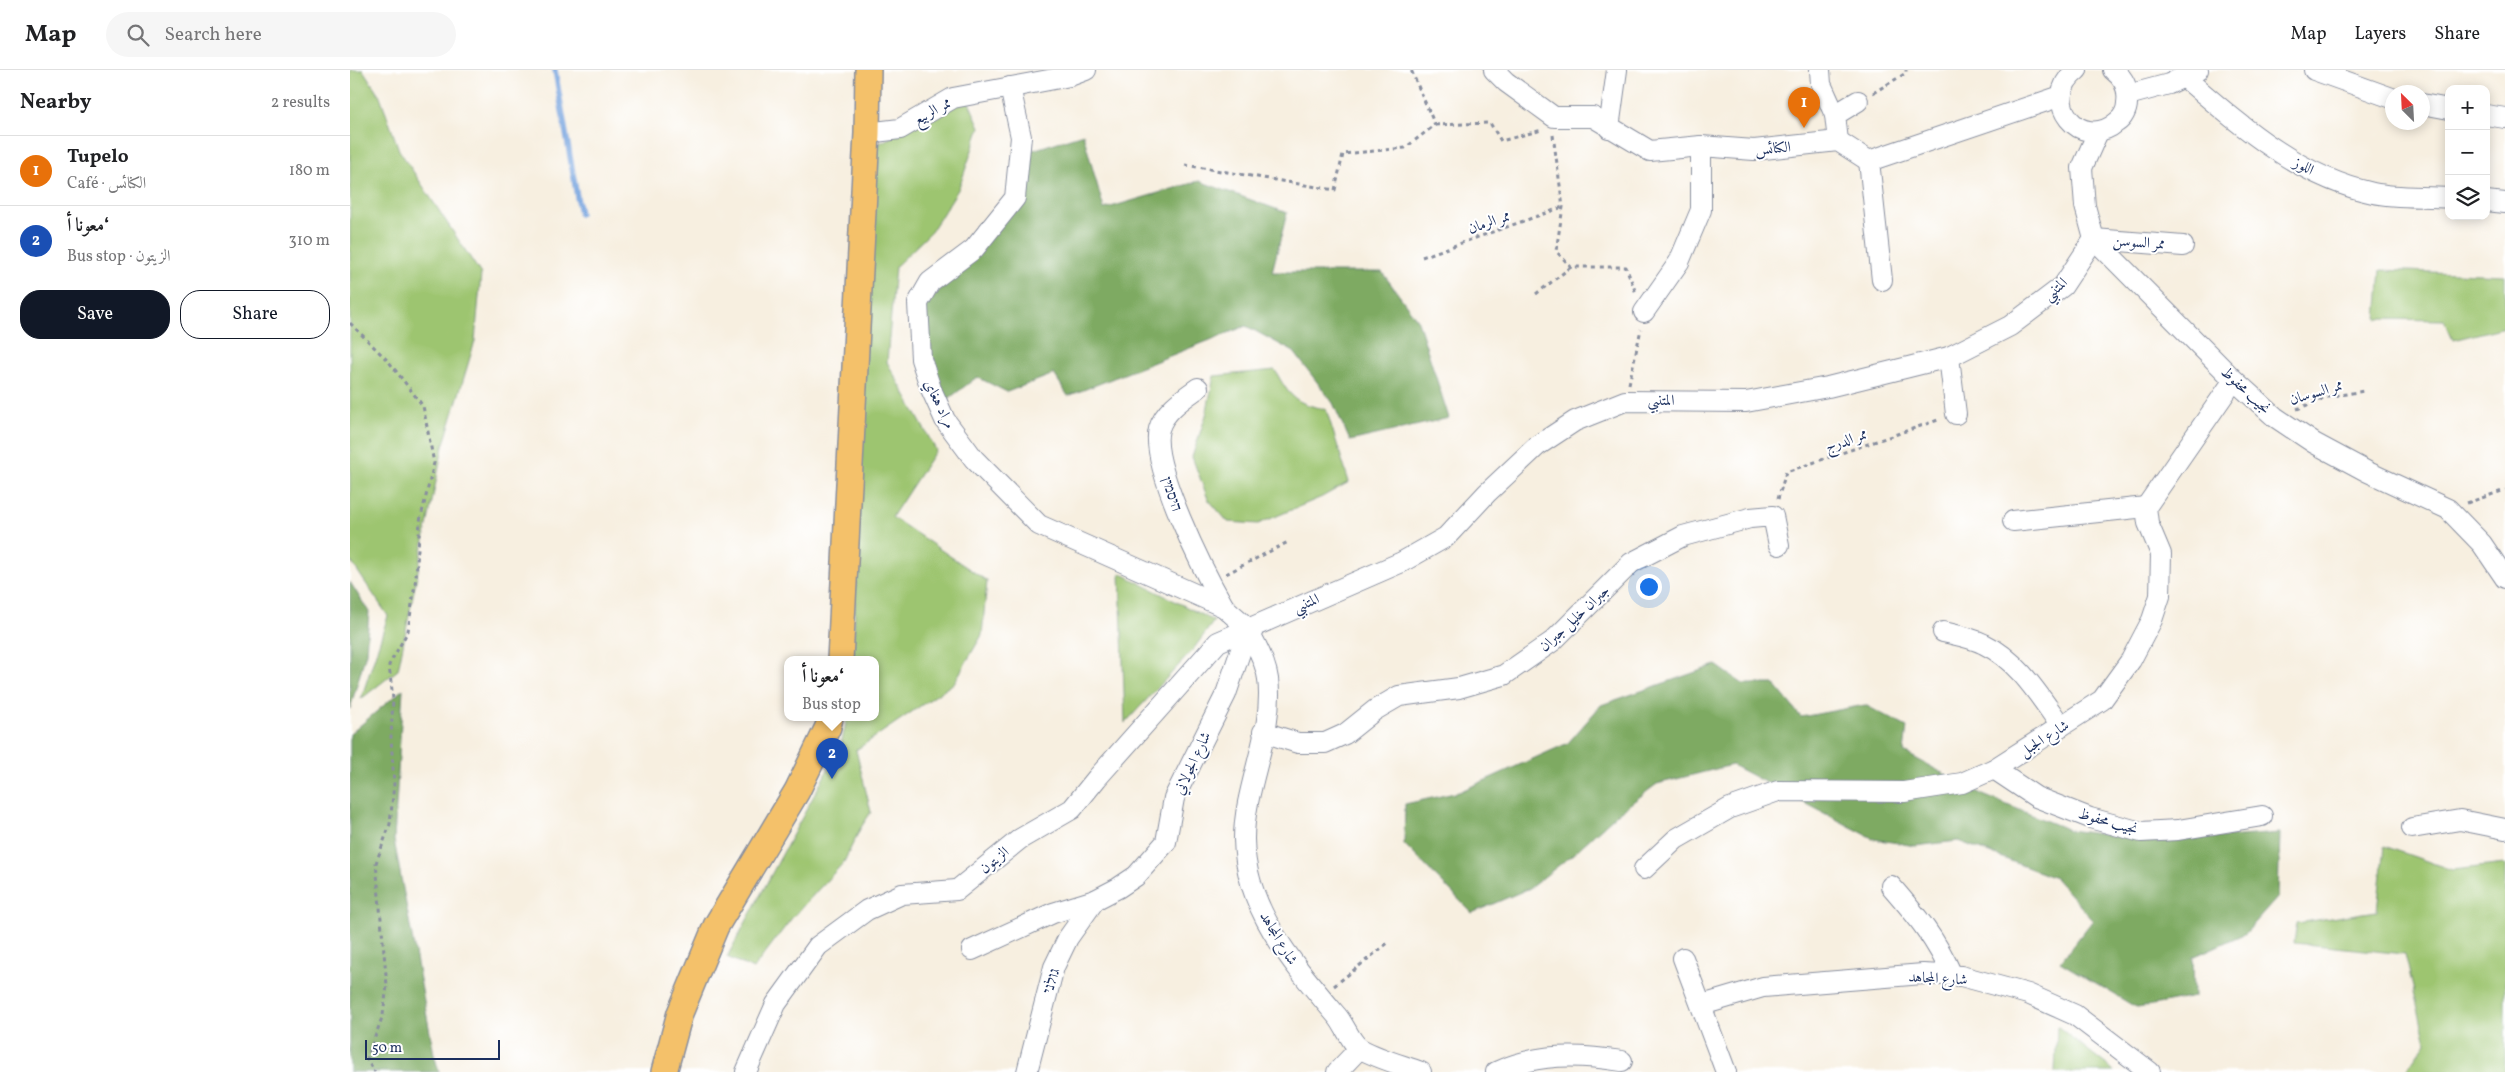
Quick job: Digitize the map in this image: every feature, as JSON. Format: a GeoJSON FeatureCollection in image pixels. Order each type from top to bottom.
{"type":"FeatureCollection","features":[{"type":"Feature","properties":{"kind":"main road"},"geometry":{"type":"LineString","coordinates":[[840,656],[867,133],[868,70]]}},
{"type":"Feature","properties":{"kind":"main road"},"geometry":{"type":"LineString","coordinates":[[664,1072],[680,1013],[716,926],[797,791],[829,721]]}},
{"type":"Feature","properties":{"kind":"street","name":"ممر الربيع"},"geometry":{"type":"LineString","coordinates":[[867,133],[900,129],[953,98],[1070,76],[1086,70]]}},
{"type":"Feature","properties":{"kind":"street"},"geometry":{"type":"LineString","coordinates":[[1494,70],[1553,122]]}},
{"type":"Feature","properties":{"kind":"street"},"geometry":{"type":"LineString","coordinates":[[1609,128],[1617,70]]}},
{"type":"Feature","properties":{"kind":"street"},"geometry":{"type":"LineString","coordinates":[[1820,70],[1821,84],[1835,115],[1838,141],[1869,161]]}},
{"type":"Feature","properties":{"kind":"street"},"geometry":{"type":"LineString","coordinates":[[2077,70],[2064,85],[2061,96],[2062,107],[2067,118],[2076,126],[2086,131],[2098,132],[2111,128],[2121,119],[2127,108],[2128,94],[2125,84],[2112,70]]}},
{"type":"Feature","properties":{"kind":"street"},"geometry":{"type":"LineString","coordinates":[[2314,70],[2385,95]]}},
{"type":"Feature","properties":{"kind":"street"},"geometry":{"type":"LineString","coordinates":[[2128,94],[2169,84],[2191,73]]}},
{"type":"Feature","properties":{"kind":"street","name":"اللوز"},"geometry":{"type":"LineString","coordinates":[[2191,73],[2251,134],[2292,160],[2334,182],[2374,193],[2445,198]]}},
{"type":"Feature","properties":{"kind":"street","name":"مراد هغاي"},"geometry":{"type":"LineString","coordinates":[[1010,87],[1020,137],[1014,198],[974,249],[930,282],[918,304],[921,359],[944,420],[974,460],[1038,525],[1224,607],[1248,629]]}},
{"type":"Feature","properties":{"kind":"street"},"geometry":{"type":"LineString","coordinates":[[1869,161],[2061,96]]}},
{"type":"Feature","properties":{"kind":"street"},"geometry":{"type":"LineString","coordinates":[[1835,115],[1858,101]]}},
{"type":"Feature","properties":{"kind":"street"},"geometry":{"type":"LineString","coordinates":[[2430,105],[2445,107]]}},
{"type":"Feature","properties":{"kind":"street"},"geometry":{"type":"LineString","coordinates":[[2490,116],[2505,118]]}},
{"type":"Feature","properties":{"kind":"street","name":"الكنائس"},"geometry":{"type":"LineString","coordinates":[[1553,122],[1593,117],[1650,151],[1701,146],[1754,150],[1838,141]]}},
{"type":"Feature","properties":{"kind":"street","name":"نجيب محفوظ"},"geometry":{"type":"LineString","coordinates":[[2098,132],[2082,168],[2085,206],[2094,239],[2234,380],[2276,417],[2314,443],[2368,472],[2448,509],[2482,544],[2505,578]]}},
{"type":"Feature","properties":{"kind":"street"},"geometry":{"type":"LineString","coordinates":[[1644,312],[1679,262],[1701,210],[1701,146]]}},
{"type":"Feature","properties":{"kind":"street"},"geometry":{"type":"LineString","coordinates":[[1869,161],[1882,280]]}},
{"type":"Feature","properties":{"kind":"street"},"geometry":{"type":"LineString","coordinates":[[2490,202],[2505,204]]}},
{"type":"Feature","properties":{"kind":"street","name":"ممر السوسن"},"geometry":{"type":"LineString","coordinates":[[2094,239],[2183,246]]}},
{"type":"Feature","properties":{"kind":"street","name":"المتنبي"},"geometry":{"type":"LineString","coordinates":[[1248,629],[1402,562],[1446,537],[1487,493],[1537,446],[1575,421],[1625,400],[1746,402],[1828,387],[1949,357],[2010,326],[2063,286],[2094,239]]}},
{"type":"Feature","properties":{"kind":"street"},"geometry":{"type":"LineString","coordinates":[[1949,357],[1956,414]]}},
{"type":"Feature","properties":{"kind":"street"},"geometry":{"type":"LineString","coordinates":[[2013,521],[2146,507],[2234,380]]}},
{"type":"Feature","properties":{"kind":"street","name":"היסמין"},"geometry":{"type":"LineString","coordinates":[[1198,388],[1176,404],[1159,429],[1160,459],[1183,526],[1224,607]]}},
{"type":"Feature","properties":{"kind":"street","name":"شارع الجبل"},"geometry":{"type":"LineString","coordinates":[[1644,869],[1676,839],[1730,808],[1778,791],[1904,792],[1962,783],[1994,769],[2102,700],[2131,660],[2152,620],[2160,596],[2161,554],[2148,523],[2146,507]]}},
{"type":"Feature","properties":{"kind":"street"},"geometry":{"type":"LineString","coordinates":[[1773,516],[1779,545]]}},
{"type":"Feature","properties":{"kind":"street","name":"جبران خليل جبران"},"geometry":{"type":"LineString","coordinates":[[1263,732],[1298,743],[1325,743],[1345,734],[1375,710],[1399,696],[1459,688],[1504,674],[1553,641],[1632,563],[1682,536],[1750,518],[1773,516]]}},
{"type":"Feature","properties":{"kind":"street","name":"شارع المجاهد"},"geometry":{"type":"LineString","coordinates":[[1248,629],[1268,678],[1268,705],[1249,789],[1244,839],[1249,874],[1262,914],[1285,952],[1319,997],[1338,1016],[1359,1049]]}},
{"type":"Feature","properties":{"kind":"street","name":"شارع الجولاني"},"geometry":{"type":"LineString","coordinates":[[1095,900],[1136,876],[1166,842],[1174,798],[1226,694],[1248,629]]}},
{"type":"Feature","properties":{"kind":"street","name":"الزيتون"},"geometry":{"type":"LineString","coordinates":[[746,1072],[776,1004],[818,946],[868,910],[902,894],[957,890],[1020,839],[1072,810],[1097,778],[1212,648],[1218,642],[1248,629]]}},
{"type":"Feature","properties":{"kind":"street"},"geometry":{"type":"LineString","coordinates":[[1943,632],[1984,644],[2015,666],[2038,692],[2061,726]]}},
{"type":"Feature","properties":{"kind":"street","name":"نجيب محفوظ"},"geometry":{"type":"LineString","coordinates":[[1994,769],[2036,797],[2090,818],[2141,832],[2178,830],[2262,816]]}},
{"type":"Feature","properties":{"kind":"street"},"geometry":{"type":"LineString","coordinates":[[2412,828],[2460,820],[2505,829]]}},
{"type":"Feature","properties":{"kind":"street"},"geometry":{"type":"LineString","coordinates":[[1891,886],[1923,922],[1941,951],[1952,975]]}},
{"type":"Feature","properties":{"kind":"street"},"geometry":{"type":"LineString","coordinates":[[972,950],[1053,913],[1095,900]]}},
{"type":"Feature","properties":{"kind":"street","name":"גולני"},"geometry":{"type":"LineString","coordinates":[[1027,1072],[1054,967],[1068,938],[1095,900]]}},
{"type":"Feature","properties":{"kind":"street"},"geometry":{"type":"LineString","coordinates":[[1683,958],[1726,1072]]}},
{"type":"Feature","properties":{"kind":"street","name":"شارع المجاهد"},"geometry":{"type":"LineString","coordinates":[[1702,1005],[1764,987],[1903,976],[1952,975],[2028,994],[2076,1015],[2150,1072]]}},
{"type":"Feature","properties":{"kind":"street"},"geometry":{"type":"LineString","coordinates":[[1337,1072],[1359,1049],[1421,1072]]}},
{"type":"Feature","properties":{"kind":"street"},"geometry":{"type":"LineString","coordinates":[[1496,1072],[1512,1064],[1540,1057],[1585,1055],[1622,1061]]}},
{"type":"Feature","properties":{"kind":"path"},"geometry":{"type":"LineString","coordinates":[[1412,70],[1435,125]]}},
{"type":"Feature","properties":{"kind":"path"},"geometry":{"type":"LineString","coordinates":[[1858,101],[1906,73],[1906,70]]}},
{"type":"Feature","properties":{"kind":"path"},"geometry":{"type":"LineString","coordinates":[[1185,165],[1335,190],[1343,154],[1404,148],[1435,125],[1490,122],[1500,141],[1553,122],[1563,207],[1556,251],[1571,267]]}},
{"type":"Feature","properties":{"kind":"path","name":"ممر الرمان"},"geometry":{"type":"LineString","coordinates":[[1422,257],[1563,207]]}},
{"type":"Feature","properties":{"kind":"path"},"geometry":{"type":"LineString","coordinates":[[1536,294],[1571,267],[1626,267],[1644,312],[1625,400]]}},
{"type":"Feature","properties":{"kind":"path"},"geometry":{"type":"LineString","coordinates":[[350,323],[389,362],[423,406],[434,463],[420,521],[416,577],[408,632],[389,665],[393,698],[391,737],[394,784],[390,824],[376,863],[388,986],[382,1015],[366,1059],[375,1072]]}},
{"type":"Feature","properties":{"kind":"path","name":"ممر السوسان"},"geometry":{"type":"LineString","coordinates":[[2276,417],[2328,397],[2364,390]]}},
{"type":"Feature","properties":{"kind":"path","name":"ممر الدرج"},"geometry":{"type":"LineString","coordinates":[[1773,516],[1786,472],[1956,414]]}},
{"type":"Feature","properties":{"kind":"path"},"geometry":{"type":"LineString","coordinates":[[2448,509],[2505,490]]}},
{"type":"Feature","properties":{"kind":"path"},"geometry":{"type":"LineString","coordinates":[[1210,582],[1288,542]]}},
{"type":"Feature","properties":{"kind":"path"},"geometry":{"type":"LineString","coordinates":[[1319,997],[1389,942]]}},
{"type":"Feature","properties":{"kind":"green space"},"geometry":{"type":"Polygon","coordinates":[[[350,70],[363,70],[380,96],[399,150],[481,274],[475,341],[443,447],[398,670],[361,699],[388,616],[350,560],[350,70]]]}},
{"type":"Feature","properties":{"kind":"green space"},"geometry":{"type":"Polygon","coordinates":[[[967,98],[980,127],[959,188],[931,232],[895,267],[887,362],[936,450],[892,517],[987,581],[982,635],[954,683],[856,750],[871,812],[860,829],[844,862],[792,918],[753,969],[727,957],[841,745],[846,721],[879,721],[879,656],[853,656],[872,147],[967,98]]]}},
{"type":"Feature","properties":{"kind":"green space"},"geometry":{"type":"Polygon","coordinates":[[[1083,134],[1104,209],[1199,181],[1287,213],[1272,272],[1382,272],[1418,321],[1449,418],[1350,441],[1333,403],[1294,352],[1246,326],[1068,396],[1054,374],[1007,392],[977,377],[947,400],[929,361],[920,313],[984,237],[1012,189],[1020,154],[1083,134]]]}},
{"type":"Feature","properties":{"kind":"green space"},"geometry":{"type":"Polygon","coordinates":[[[2381,270],[2505,275],[2505,327],[2453,340],[2444,320],[2377,319],[2381,270]]]}},
{"type":"Feature","properties":{"kind":"green space"},"geometry":{"type":"Polygon","coordinates":[[[1275,370],[1294,397],[1315,407],[1326,409],[1349,482],[1322,497],[1258,524],[1228,522],[1208,499],[1192,457],[1206,415],[1214,376],[1275,370]]]}},
{"type":"Feature","properties":{"kind":"green space"},"geometry":{"type":"Polygon","coordinates":[[[1120,573],[1214,621],[1192,651],[1125,723],[1120,573]]]}},
{"type":"Feature","properties":{"kind":"green space"},"geometry":{"type":"Polygon","coordinates":[[[350,582],[369,612],[366,653],[350,709],[350,582]]]}},
{"type":"Feature","properties":{"kind":"green space"},"geometry":{"type":"Polygon","coordinates":[[[1716,665],[1743,684],[1774,684],[1801,717],[1865,705],[1907,727],[1904,752],[1983,795],[2069,830],[2158,842],[2280,833],[2278,897],[2246,933],[2193,957],[2194,997],[2137,1008],[2060,962],[2093,920],[2055,878],[1958,841],[1915,846],[1874,839],[1732,765],[1657,784],[1618,813],[1572,855],[1530,888],[1472,913],[1404,844],[1405,804],[1459,792],[1568,743],[1601,705],[1716,665]]]}},
{"type":"Feature","properties":{"kind":"green space"},"geometry":{"type":"Polygon","coordinates":[[[403,689],[394,840],[439,1072],[350,1072],[350,734],[403,689]]]}},
{"type":"Feature","properties":{"kind":"green space"},"geometry":{"type":"Polygon","coordinates":[[[2384,846],[2452,870],[2505,864],[2505,1072],[2405,1072],[2426,1042],[2405,954],[2294,943],[2297,923],[2377,911],[2384,846]]]}},
{"type":"Feature","properties":{"kind":"green space"},"geometry":{"type":"Polygon","coordinates":[[[2057,1026],[2112,1069],[2115,1072],[2055,1072],[2057,1026]]]}},
{"type":"Feature","properties":{"kind":"waterway"},"geometry":{"type":"LineString","coordinates":[[555,70],[580,214]]}},
{"type":"Feature","properties":{"kind":"place","name":"Tupelo"},"geometry":{"type":"Point","coordinates":[1804,128]}},
{"type":"Feature","properties":{"kind":"place","name":"معونا أ‘"},"geometry":{"type":"Point","coordinates":[832,779]}}]}
